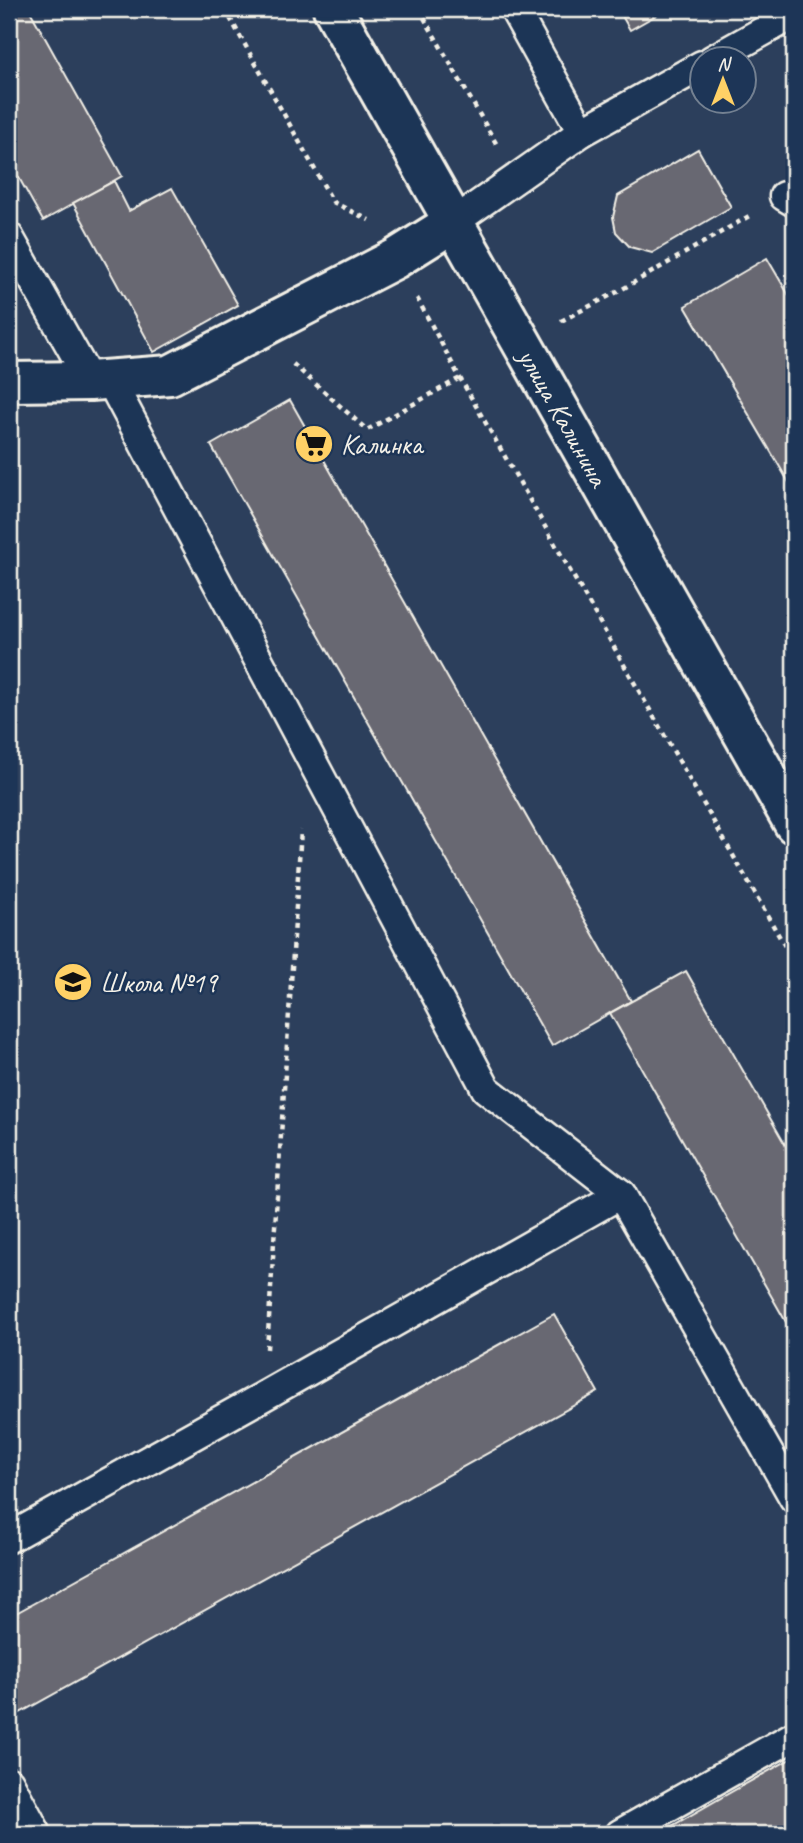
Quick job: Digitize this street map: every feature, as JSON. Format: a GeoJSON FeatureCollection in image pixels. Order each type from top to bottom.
{"type":"FeatureCollection","features":[{"type":"Feature","properties":{"kind":"main road","name":"улица Калинина"},"geometry":{"type":"LineString","coordinates":[[333,9],[794,824]]}},
{"type":"Feature","properties":{"kind":"main road"},"geometry":{"type":"LineString","coordinates":[[9,382],[100,381],[170,375],[395,259],[454,222]]}},
{"type":"Feature","properties":{"kind":"lane"},"geometry":{"type":"LineString","coordinates":[[514,9],[582,131]]}},
{"type":"Feature","properties":{"kind":"lane"},"geometry":{"type":"LineString","coordinates":[[737,46],[794,14]]}},
{"type":"Feature","properties":{"kind":"lane"},"geometry":{"type":"LineString","coordinates":[[454,222],[582,131],[688,73]]}},
{"type":"Feature","properties":{"kind":"lane"},"geometry":{"type":"LineString","coordinates":[[9,237],[100,381],[486,1089],[621,1194],[794,1498]]}},
{"type":"Feature","properties":{"kind":"lane"},"geometry":{"type":"LineString","coordinates":[[9,1538],[621,1194]]}},
{"type":"Feature","properties":{"kind":"lane"},"geometry":{"type":"LineString","coordinates":[[620,1834],[794,1735]]}},
{"type":"Feature","properties":{"kind":"lane"},"geometry":{"type":"LineString","coordinates":[[9,1782],[37,1834]]}},
{"type":"Feature","properties":{"kind":"path"},"geometry":{"type":"LineString","coordinates":[[225,9],[333,202],[376,224],[460,378],[794,962]]}},
{"type":"Feature","properties":{"kind":"path"},"geometry":{"type":"LineString","coordinates":[[419,9],[516,179]]}},
{"type":"Feature","properties":{"kind":"path"},"geometry":{"type":"LineString","coordinates":[[561,321],[789,199]]}},
{"type":"Feature","properties":{"kind":"path"},"geometry":{"type":"LineString","coordinates":[[256,332],[367,429],[460,378]]}},
{"type":"Feature","properties":{"kind":"path"},"geometry":{"type":"LineString","coordinates":[[264,1396],[302,818]]}},
{"type":"Feature","properties":{"kind":"building"},"geometry":{"type":"Polygon","coordinates":[[[9,9],[29,9],[122,176],[43,221],[9,160],[9,9]]]}},
{"type":"Feature","properties":{"kind":"building"},"geometry":{"type":"Polygon","coordinates":[[[618,9],[667,9],[630,30],[618,9]]]}},
{"type":"Feature","properties":{"kind":"building"},"geometry":{"type":"Polygon","coordinates":[[[698,149],[731,207],[652,253],[630,247],[616,232],[613,217],[618,196],[698,149]]]}},
{"type":"Feature","properties":{"kind":"building"},"geometry":{"type":"Polygon","coordinates":[[[114,181],[129,211],[172,188],[238,305],[154,352],[73,203],[114,181]]]}},
{"type":"Feature","properties":{"kind":"building"},"geometry":{"type":"Polygon","coordinates":[[[767,258],[794,304],[794,491],[685,306],[767,258]]]}},
{"type":"Feature","properties":{"kind":"building"},"geometry":{"type":"Polygon","coordinates":[[[290,400],[631,1001],[552,1046],[211,445],[290,400]]]}},
{"type":"Feature","properties":{"kind":"building"},"geometry":{"type":"Polygon","coordinates":[[[686,971],[794,1160],[794,1336],[610,1013],[686,971]]]}},
{"type":"Feature","properties":{"kind":"building"},"geometry":{"type":"Polygon","coordinates":[[[554,1314],[598,1392],[9,1719],[9,1617],[554,1314]]]}},
{"type":"Feature","properties":{"kind":"building"},"geometry":{"type":"Polygon","coordinates":[[[794,1757],[794,1834],[658,1834],[733,1791],[794,1757]]]}},
{"type":"Feature","properties":{"kind":"place","name":"Калинка"},"geometry":{"type":"Point","coordinates":[314,444]}},
{"type":"Feature","properties":{"kind":"place","name":"Школа №19"},"geometry":{"type":"Point","coordinates":[73,982]}}]}
